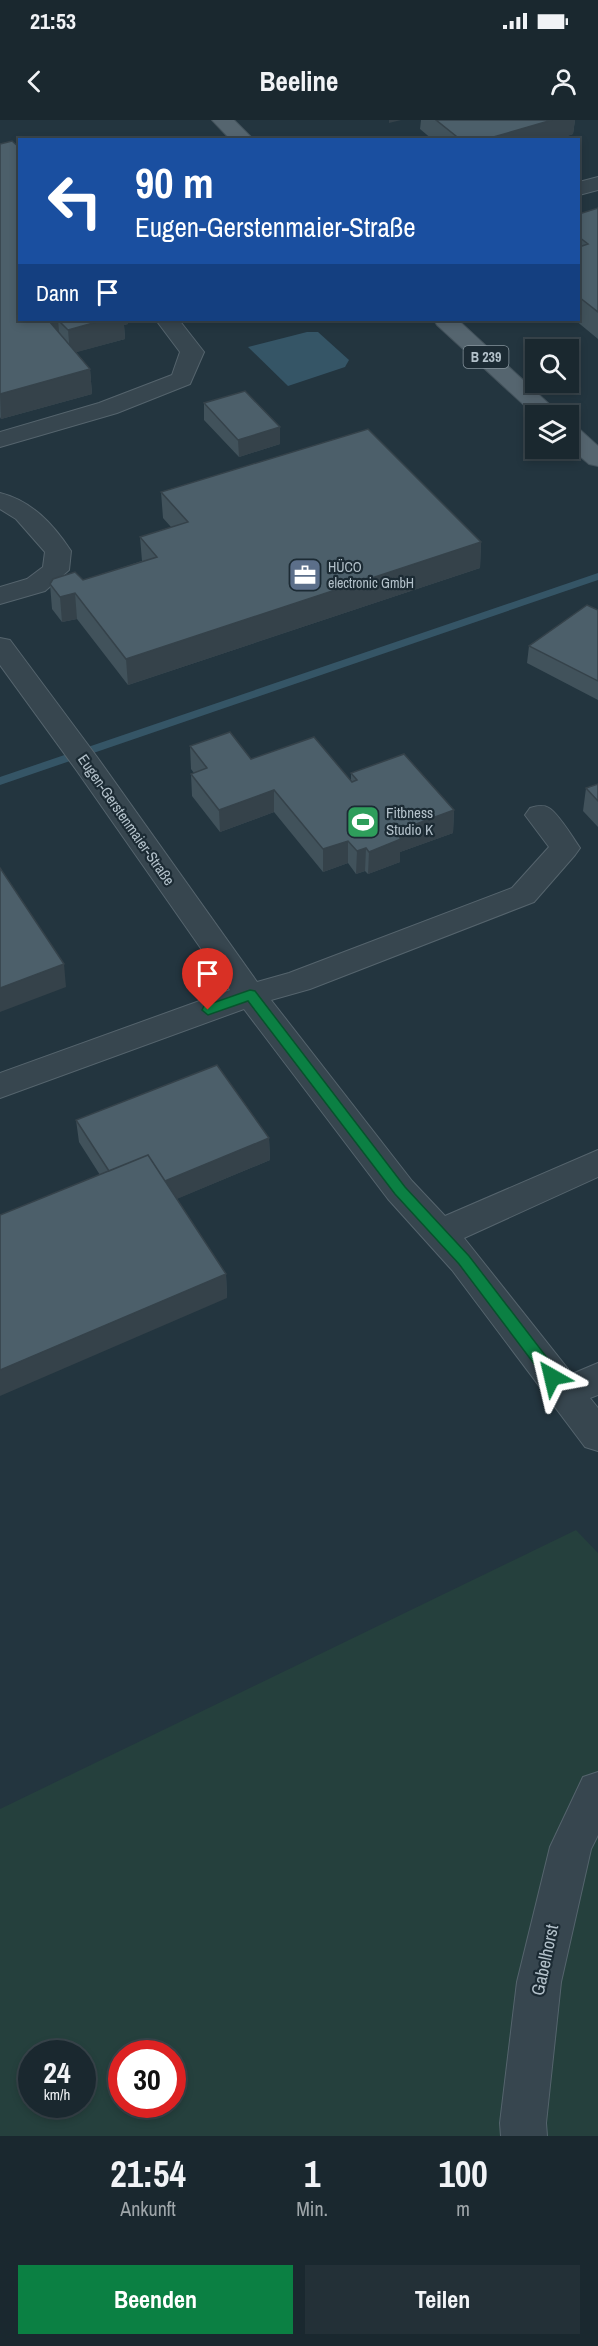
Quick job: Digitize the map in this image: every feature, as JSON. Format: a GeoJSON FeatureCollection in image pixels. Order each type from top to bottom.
{"type":"FeatureCollection","features":[{"type":"Feature","properties":{"kind":"main road"},"geometry":{"type":"LineString","coordinates":[[222,120],[242,138]]}},
{"type":"Feature","properties":{"kind":"main road","name":"B 239"},"geometry":{"type":"LineString","coordinates":[[446,321],[538,405]]}},
{"type":"Feature","properties":{"kind":"main road"},"geometry":{"type":"LineString","coordinates":[[579,442],[598,459]]}},
{"type":"Feature","properties":{"kind":"street"},"geometry":{"type":"LineString","coordinates":[[580,189],[598,183]]}},
{"type":"Feature","properties":{"kind":"street"},"geometry":{"type":"LineString","coordinates":[[0,440],[108,408],[182,379],[192,352],[168,321]]}},
{"type":"Feature","properties":{"kind":"street"},"geometry":{"type":"LineString","coordinates":[[0,501],[11,503],[26,513],[58,551],[56,570],[36,585],[0,596]]}},
{"type":"Feature","properties":{"kind":"street","name":"Eugen-Gerstenmaier-Straße"},"geometry":{"type":"LineString","coordinates":[[0,646],[79,753],[250,995],[400,1190],[464,1260],[598,1437]]}},
{"type":"Feature","properties":{"kind":"street"},"geometry":{"type":"LineString","coordinates":[[0,1086],[250,995],[299,981],[523,896],[565,848],[540,815]]}},
{"type":"Feature","properties":{"kind":"street"},"geometry":{"type":"LineString","coordinates":[[440,1234],[598,1163]]}},
{"type":"Feature","properties":{"kind":"street"},"geometry":{"type":"LineString","coordinates":[[565,1394],[598,1378]]}},
{"type":"Feature","properties":{"kind":"street","name":"Gabelhorst"},"geometry":{"type":"LineString","coordinates":[[524,2136],[539,1982],[572,1846],[598,1791]]}},
{"type":"Feature","properties":{"kind":"green space"},"geometry":{"type":"Polygon","coordinates":[[[576,1530],[598,1553],[598,2136],[0,2136],[0,1809],[576,1530]]]}},
{"type":"Feature","properties":{"kind":"water"},"geometry":{"type":"Polygon","coordinates":[[[307,332],[318,332],[349,360],[345,367],[288,386],[248,347],[307,332]]]}},
{"type":"Feature","properties":{"kind":"building"},"geometry":{"type":"Polygon","coordinates":[[[436,120],[552,120],[490,138],[458,138],[436,120]]]}},
{"type":"Feature","properties":{"kind":"building"},"geometry":{"type":"Polygon","coordinates":[[[12,141],[18,146],[18,321],[49,321],[90,369],[0,394],[0,144],[12,141]]]}},
{"type":"Feature","properties":{"kind":"building"},"geometry":{"type":"Polygon","coordinates":[[[598,208],[598,312],[580,298],[580,247],[588,244],[580,238],[580,214],[598,208]]]}},
{"type":"Feature","properties":{"kind":"building"},"geometry":{"type":"Polygon","coordinates":[[[59,321],[100,321],[68,330],[59,321]]]}},
{"type":"Feature","properties":{"kind":"building"},"geometry":{"type":"Polygon","coordinates":[[[245,391],[280,427],[238,440],[204,403],[245,391]]]}},
{"type":"Feature","properties":{"kind":"building","name":"HÜCO electronic GmbH"},"geometry":{"type":"Polygon","coordinates":[[[368,429],[481,542],[126,659],[75,593],[60,597],[50,584],[53,579],[75,572],[83,580],[157,557],[140,537],[188,522],[161,492],[368,429]]]}},
{"type":"Feature","properties":{"kind":"building"},"geometry":{"type":"Polygon","coordinates":[[[587,605],[598,610],[598,681],[529,646],[587,605]]]}},
{"type":"Feature","properties":{"kind":"building","name":"Fitbness Studio K"},"geometry":{"type":"Polygon","coordinates":[[[230,732],[251,759],[314,737],[352,782],[357,780],[351,773],[404,754],[454,810],[400,830],[394,823],[389,825],[401,839],[369,852],[366,848],[357,851],[348,841],[323,849],[274,790],[219,810],[191,774],[207,768],[190,746],[230,732]]]}},
{"type":"Feature","properties":{"kind":"building"},"geometry":{"type":"Polygon","coordinates":[[[598,784],[598,801],[586,788],[598,784]]]}},
{"type":"Feature","properties":{"kind":"building"},"geometry":{"type":"Polygon","coordinates":[[[0,868],[64,964],[0,988],[0,868]]]}},
{"type":"Feature","properties":{"kind":"building"},"geometry":{"type":"Polygon","coordinates":[[[217,1065],[269,1138],[165,1181],[148,1155],[109,1171],[76,1120],[217,1065]]]}},
{"type":"Feature","properties":{"kind":"building"},"geometry":{"type":"Polygon","coordinates":[[[148,1155],[226,1274],[0,1370],[0,1215],[148,1155]]]}},
{"type":"Feature","properties":{"kind":"waterway"},"geometry":{"type":"LineString","coordinates":[[0,781],[598,576]]}},
{"type":"Feature","properties":{"kind":"place","name":"HÜCO electronic GmbH"},"geometry":{"type":"Point","coordinates":[305,575]}},
{"type":"Feature","properties":{"kind":"place","name":"Fitbness Studio K"},"geometry":{"type":"Point","coordinates":[363,822]}},
{"type":"Feature","properties":{"kind":"route"},"geometry":{"type":"LineString","coordinates":[[208,1010],[250,995],[400,1190],[464,1260],[552,1377]]}}]}
